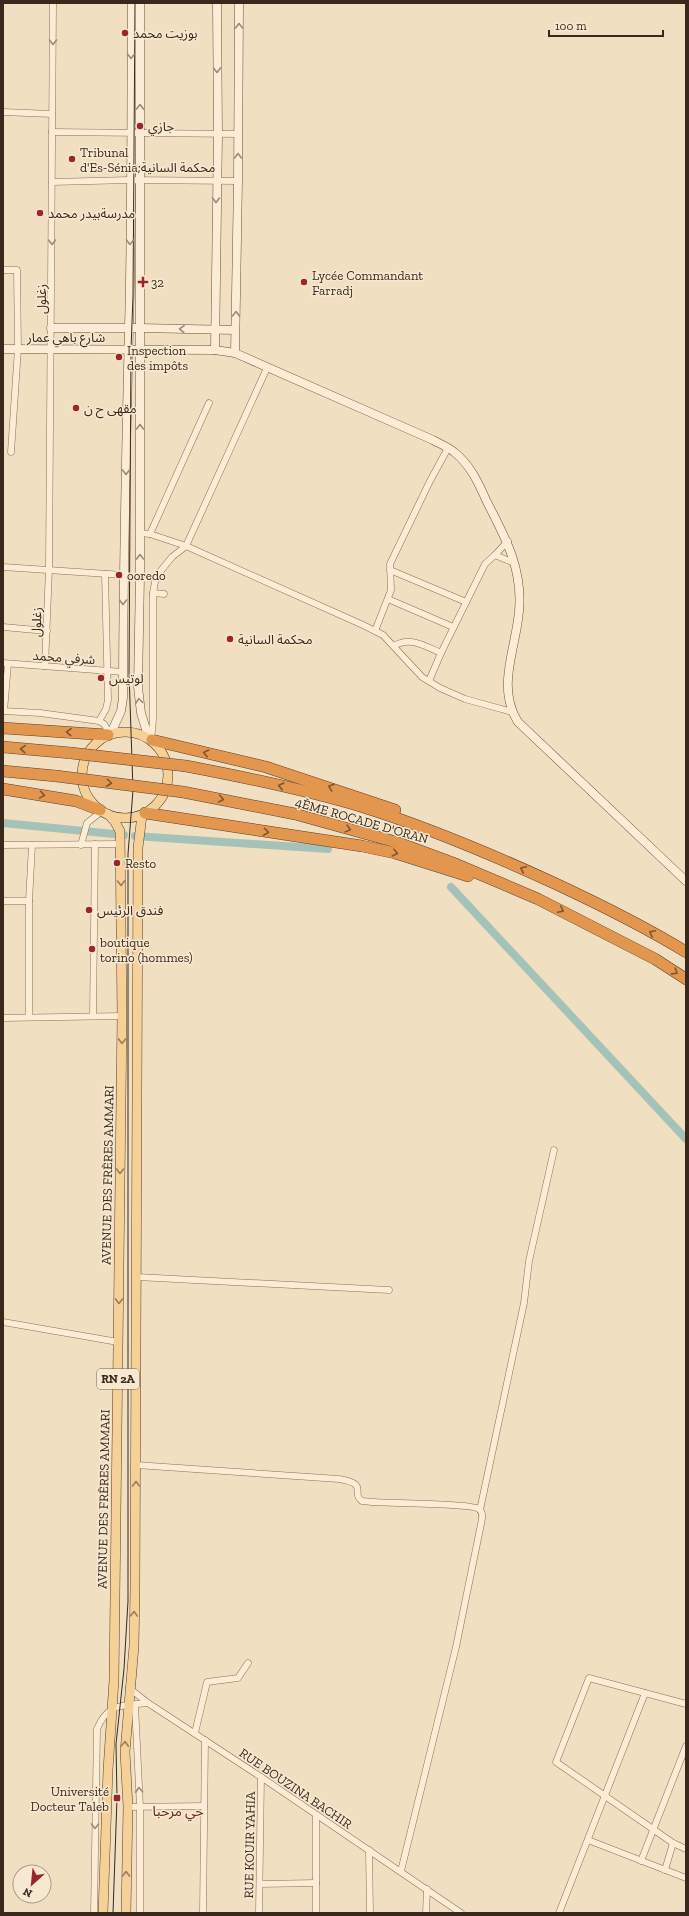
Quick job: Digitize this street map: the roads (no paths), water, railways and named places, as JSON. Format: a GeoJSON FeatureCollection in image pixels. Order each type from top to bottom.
{"type":"FeatureCollection","features":[{"type":"Feature","properties":{"kind":"highway"},"geometry":{"type":"LineString","coordinates":[[3,728],[110,734]]}},
{"type":"Feature","properties":{"kind":"highway"},"geometry":{"type":"LineString","coordinates":[[151,740],[266,766],[321,784],[391,808],[496,856]]}},
{"type":"Feature","properties":{"kind":"highway","name":"4ÈME ROCADE D'ORAN"},"geometry":{"type":"LineString","coordinates":[[3,747],[186,766],[282,786],[358,806],[418,825],[496,856],[584,897],[686,952]]}},
{"type":"Feature","properties":{"kind":"highway","name":"4ÈME ROCADE D'ORAN"},"geometry":{"type":"LineString","coordinates":[[3,771],[183,792],[295,814],[396,842],[458,865],[538,899],[655,959],[686,979]]}},
{"type":"Feature","properties":{"kind":"highway"},"geometry":{"type":"LineString","coordinates":[[3,789],[76,801],[103,812]]}},
{"type":"Feature","properties":{"kind":"highway"},"geometry":{"type":"LineString","coordinates":[[144,814],[326,840],[395,853],[538,899]]}},
{"type":"Feature","properties":{"kind":"main road"},"geometry":{"type":"LineString","coordinates":[[110,734],[122,705],[123,672],[123,575],[126,517],[129,328],[132,3]]}},
{"type":"Feature","properties":{"kind":"main road"},"geometry":{"type":"LineString","coordinates":[[140,3],[140,533],[138,687],[141,713],[151,740]]}},
{"type":"Feature","properties":{"kind":"main road"},"geometry":{"type":"LineString","coordinates":[[215,350],[216,182],[218,135],[217,3]]}},
{"type":"Feature","properties":{"kind":"main road"},"geometry":{"type":"LineString","coordinates":[[235,353],[239,3]]}},
{"type":"Feature","properties":{"kind":"main road"},"geometry":{"type":"LineString","coordinates":[[52,328],[235,330]]}},
{"type":"Feature","properties":{"kind":"main road","name":"شارع باهي عمار"},"geometry":{"type":"LineString","coordinates":[[3,349],[215,350],[235,353],[433,440],[454,452],[468,466],[508,541],[514,563],[520,593],[519,611],[506,683],[512,712]]}},
{"type":"Feature","properties":{"kind":"main road"},"geometry":{"type":"LineString","coordinates":[[512,712],[518,722],[686,881]]}},
{"type":"Feature","properties":{"kind":"main road"},"geometry":{"type":"LineString","coordinates":[[131,732],[151,740],[161,749],[166,760],[169,773],[168,785],[163,796],[155,806],[144,814],[129,818],[103,812],[87,795],[82,775],[83,765],[89,751],[99,740],[110,734],[131,732]]}},
{"type":"Feature","properties":{"kind":"main road","name":"RN 2A"},"geometry":{"type":"LineString","coordinates":[[103,812],[115,822],[120,831],[120,844]]}},
{"type":"Feature","properties":{"kind":"main road","name":"RN 2A"},"geometry":{"type":"LineString","coordinates":[[126,1913],[128,1807],[125,1752],[131,1705],[129,1688],[134,1646],[138,848],[139,828],[144,814]]}},
{"type":"Feature","properties":{"kind":"main road","name":"AVENUE DES FRÈRES AMMARI"},"geometry":{"type":"LineString","coordinates":[[103,1913],[114,1680],[122,1016],[120,844]]}},
{"type":"Feature","properties":{"kind":"street","name":"زغلول"},"geometry":{"type":"LineString","coordinates":[[45,666],[49,570],[52,328],[53,3]]}},
{"type":"Feature","properties":{"kind":"street"},"geometry":{"type":"LineString","coordinates":[[3,112],[52,114]]}},
{"type":"Feature","properties":{"kind":"street"},"geometry":{"type":"LineString","coordinates":[[52,132],[218,135],[238,134]]}},
{"type":"Feature","properties":{"kind":"street"},"geometry":{"type":"LineString","coordinates":[[52,182],[130,180],[216,182],[238,181]]}},
{"type":"Feature","properties":{"kind":"street"},"geometry":{"type":"LineString","coordinates":[[3,270],[17,270],[18,349],[11,452]]}},
{"type":"Feature","properties":{"kind":"street"},"geometry":{"type":"LineString","coordinates":[[151,740],[153,720],[152,592],[155,582],[159,573],[172,557],[186,546],[267,368]]}},
{"type":"Feature","properties":{"kind":"street"},"geometry":{"type":"LineString","coordinates":[[150,534],[209,403]]}},
{"type":"Feature","properties":{"kind":"street"},"geometry":{"type":"LineString","coordinates":[[375,631],[391,590],[390,564],[430,481],[448,448]]}},
{"type":"Feature","properties":{"kind":"street"},"geometry":{"type":"LineString","coordinates":[[140,533],[150,534],[186,546],[262,578],[375,631],[383,635],[422,677],[465,699],[512,712]]}},
{"type":"Feature","properties":{"kind":"street"},"geometry":{"type":"LineString","coordinates":[[429,681],[453,627],[485,564],[508,541]]}},
{"type":"Feature","properties":{"kind":"street"},"geometry":{"type":"LineString","coordinates":[[495,555],[514,563]]}},
{"type":"Feature","properties":{"kind":"street"},"geometry":{"type":"LineString","coordinates":[[3,567],[123,575]]}},
{"type":"Feature","properties":{"kind":"street"},"geometry":{"type":"LineString","coordinates":[[390,570],[466,602]]}},
{"type":"Feature","properties":{"kind":"street"},"geometry":{"type":"LineString","coordinates":[[99,721],[108,704],[109,671],[105,574]]}},
{"type":"Feature","properties":{"kind":"street"},"geometry":{"type":"LineString","coordinates":[[152,592],[164,594]]}},
{"type":"Feature","properties":{"kind":"street"},"geometry":{"type":"LineString","coordinates":[[388,599],[453,627]]}},
{"type":"Feature","properties":{"kind":"street"},"geometry":{"type":"LineString","coordinates":[[3,627],[47,631]]}},
{"type":"Feature","properties":{"kind":"street"},"geometry":{"type":"LineString","coordinates":[[394,646],[401,641],[408,640],[441,653]]}},
{"type":"Feature","properties":{"kind":"street"},"geometry":{"type":"LineString","coordinates":[[5,663],[3,711],[40,713],[99,721],[104,724],[110,734]]}},
{"type":"Feature","properties":{"kind":"street","name":"شرفي محمد"},"geometry":{"type":"LineString","coordinates":[[5,663],[123,672]]}},
{"type":"Feature","properties":{"kind":"street"},"geometry":{"type":"LineString","coordinates":[[81,845],[84,827],[89,820],[103,812]]}},
{"type":"Feature","properties":{"kind":"street"},"geometry":{"type":"LineString","coordinates":[[93,1016],[95,844]]}},
{"type":"Feature","properties":{"kind":"street"},"geometry":{"type":"LineString","coordinates":[[3,846],[120,844]]}},
{"type":"Feature","properties":{"kind":"street"},"geometry":{"type":"LineString","coordinates":[[29,1017],[29,901],[32,845]]}},
{"type":"Feature","properties":{"kind":"street"},"geometry":{"type":"LineString","coordinates":[[3,901],[29,901]]}},
{"type":"Feature","properties":{"kind":"street"},"geometry":{"type":"LineString","coordinates":[[3,1018],[122,1016]]}},
{"type":"Feature","properties":{"kind":"street"},"geometry":{"type":"LineString","coordinates":[[401,1871],[456,1647],[481,1524],[482,1514],[480,1510],[524,1303],[529,1261],[554,1150]]}},
{"type":"Feature","properties":{"kind":"street"},"geometry":{"type":"LineString","coordinates":[[136,1277],[389,1290]]}},
{"type":"Feature","properties":{"kind":"street"},"geometry":{"type":"LineString","coordinates":[[3,1322],[118,1342]]}},
{"type":"Feature","properties":{"kind":"street"},"geometry":{"type":"LineString","coordinates":[[136,1465],[339,1479],[352,1481],[357,1487],[358,1496],[362,1501],[414,1505],[468,1506],[480,1510]]}},
{"type":"Feature","properties":{"kind":"street"},"geometry":{"type":"LineString","coordinates":[[195,1733],[207,1682],[238,1678],[248,1663]]}},
{"type":"Feature","properties":{"kind":"street"},"geometry":{"type":"LineString","coordinates":[[686,1704],[589,1678],[556,1762],[673,1843],[686,1849]]}},
{"type":"Feature","properties":{"kind":"street","name":"RUE BOUZINA BACHIR"},"geometry":{"type":"LineString","coordinates":[[129,1688],[148,1703],[261,1776],[316,1816],[401,1871],[461,1913]]}},
{"type":"Feature","properties":{"kind":"street"},"geometry":{"type":"LineString","coordinates":[[559,1913],[645,1693]]}},
{"type":"Feature","properties":{"kind":"street"},"geometry":{"type":"LineString","coordinates":[[94,1913],[97,1729],[104,1717],[112,1708],[148,1703]]}},
{"type":"Feature","properties":{"kind":"street"},"geometry":{"type":"LineString","coordinates":[[131,1705],[140,1807],[140,1913]]}},
{"type":"Feature","properties":{"kind":"street"},"geometry":{"type":"LineString","coordinates":[[203,1913],[205,1740]]}},
{"type":"Feature","properties":{"kind":"street"},"geometry":{"type":"LineString","coordinates":[[641,1861],[686,1746]]}},
{"type":"Feature","properties":{"kind":"street","name":"RUE KOUIR YAHIA"},"geometry":{"type":"LineString","coordinates":[[259,1913],[261,1776]]}},
{"type":"Feature","properties":{"kind":"street"},"geometry":{"type":"LineString","coordinates":[[128,1807],[204,1806]]}},
{"type":"Feature","properties":{"kind":"street"},"geometry":{"type":"LineString","coordinates":[[316,1816],[316,1913]]}},
{"type":"Feature","properties":{"kind":"street"},"geometry":{"type":"LineString","coordinates":[[588,1840],[686,1878]]}},
{"type":"Feature","properties":{"kind":"street"},"geometry":{"type":"LineString","coordinates":[[665,1870],[673,1843]]}},
{"type":"Feature","properties":{"kind":"street"},"geometry":{"type":"LineString","coordinates":[[369,1850],[370,1913]]}},
{"type":"Feature","properties":{"kind":"street"},"geometry":{"type":"LineString","coordinates":[[260,1884],[316,1883]]}},
{"type":"Feature","properties":{"kind":"street"},"geometry":{"type":"LineString","coordinates":[[426,1913],[427,1889]]}},
{"type":"Feature","properties":{"kind":"waterway"},"geometry":{"type":"LineString","coordinates":[[3,823],[124,835]]}},
{"type":"Feature","properties":{"kind":"waterway"},"geometry":{"type":"LineString","coordinates":[[135,836],[328,849]]}},
{"type":"Feature","properties":{"kind":"waterway"},"geometry":{"type":"LineString","coordinates":[[451,887],[686,1139]]}},
{"type":"Feature","properties":{"kind":"tram line"},"geometry":{"type":"LineString","coordinates":[[113,1913],[117,1798],[116,1744],[124,1669],[128,1601],[128,854],[133,790],[129,673],[135,3]]}},
{"type":"Feature","properties":{"kind":"place","name":"بوزيت محمد"},"geometry":{"type":"Point","coordinates":[125,33]}},
{"type":"Feature","properties":{"kind":"place","name":"جازي"},"geometry":{"type":"Point","coordinates":[140,126]}},
{"type":"Feature","properties":{"kind":"place","name":"Tribunal d'Es-Sénia;محكمة السانية"},"geometry":{"type":"Point","coordinates":[72,159]}},
{"type":"Feature","properties":{"kind":"place","name":"مدرسةبيدر محمد"},"geometry":{"type":"Point","coordinates":[40,213]}},
{"type":"Feature","properties":{"kind":"place","name":"32"},"geometry":{"type":"Point","coordinates":[143,282]}},
{"type":"Feature","properties":{"kind":"place","name":"Lycée Commandant Farradj"},"geometry":{"type":"Point","coordinates":[304,282]}},
{"type":"Feature","properties":{"kind":"place","name":"Inspection des impôts"},"geometry":{"type":"Point","coordinates":[119,357]}},
{"type":"Feature","properties":{"kind":"place","name":"مقهى ح ن"},"geometry":{"type":"Point","coordinates":[76,408]}},
{"type":"Feature","properties":{"kind":"place","name":"ooredo"},"geometry":{"type":"Point","coordinates":[119,575]}},
{"type":"Feature","properties":{"kind":"place","name":"محكمة السانية"},"geometry":{"type":"Point","coordinates":[230,639]}},
{"type":"Feature","properties":{"kind":"place","name":"لوتيس"},"geometry":{"type":"Point","coordinates":[101,678]}},
{"type":"Feature","properties":{"kind":"place","name":"Resto"},"geometry":{"type":"Point","coordinates":[117,863]}},
{"type":"Feature","properties":{"kind":"place","name":"فندق الرئيس"},"geometry":{"type":"Point","coordinates":[89,910]}},
{"type":"Feature","properties":{"kind":"place","name":"boutique torino (hommes)"},"geometry":{"type":"Point","coordinates":[92,949]}},
{"type":"Feature","properties":{"kind":"place","name":"Université Docteur Taleb"},"geometry":{"type":"Point","coordinates":[117,1798]}},
{"type":"Feature","properties":{"kind":"district","name":"حي مرحبا"},"geometry":{"type":"Point","coordinates":[178,1811]}}]}
